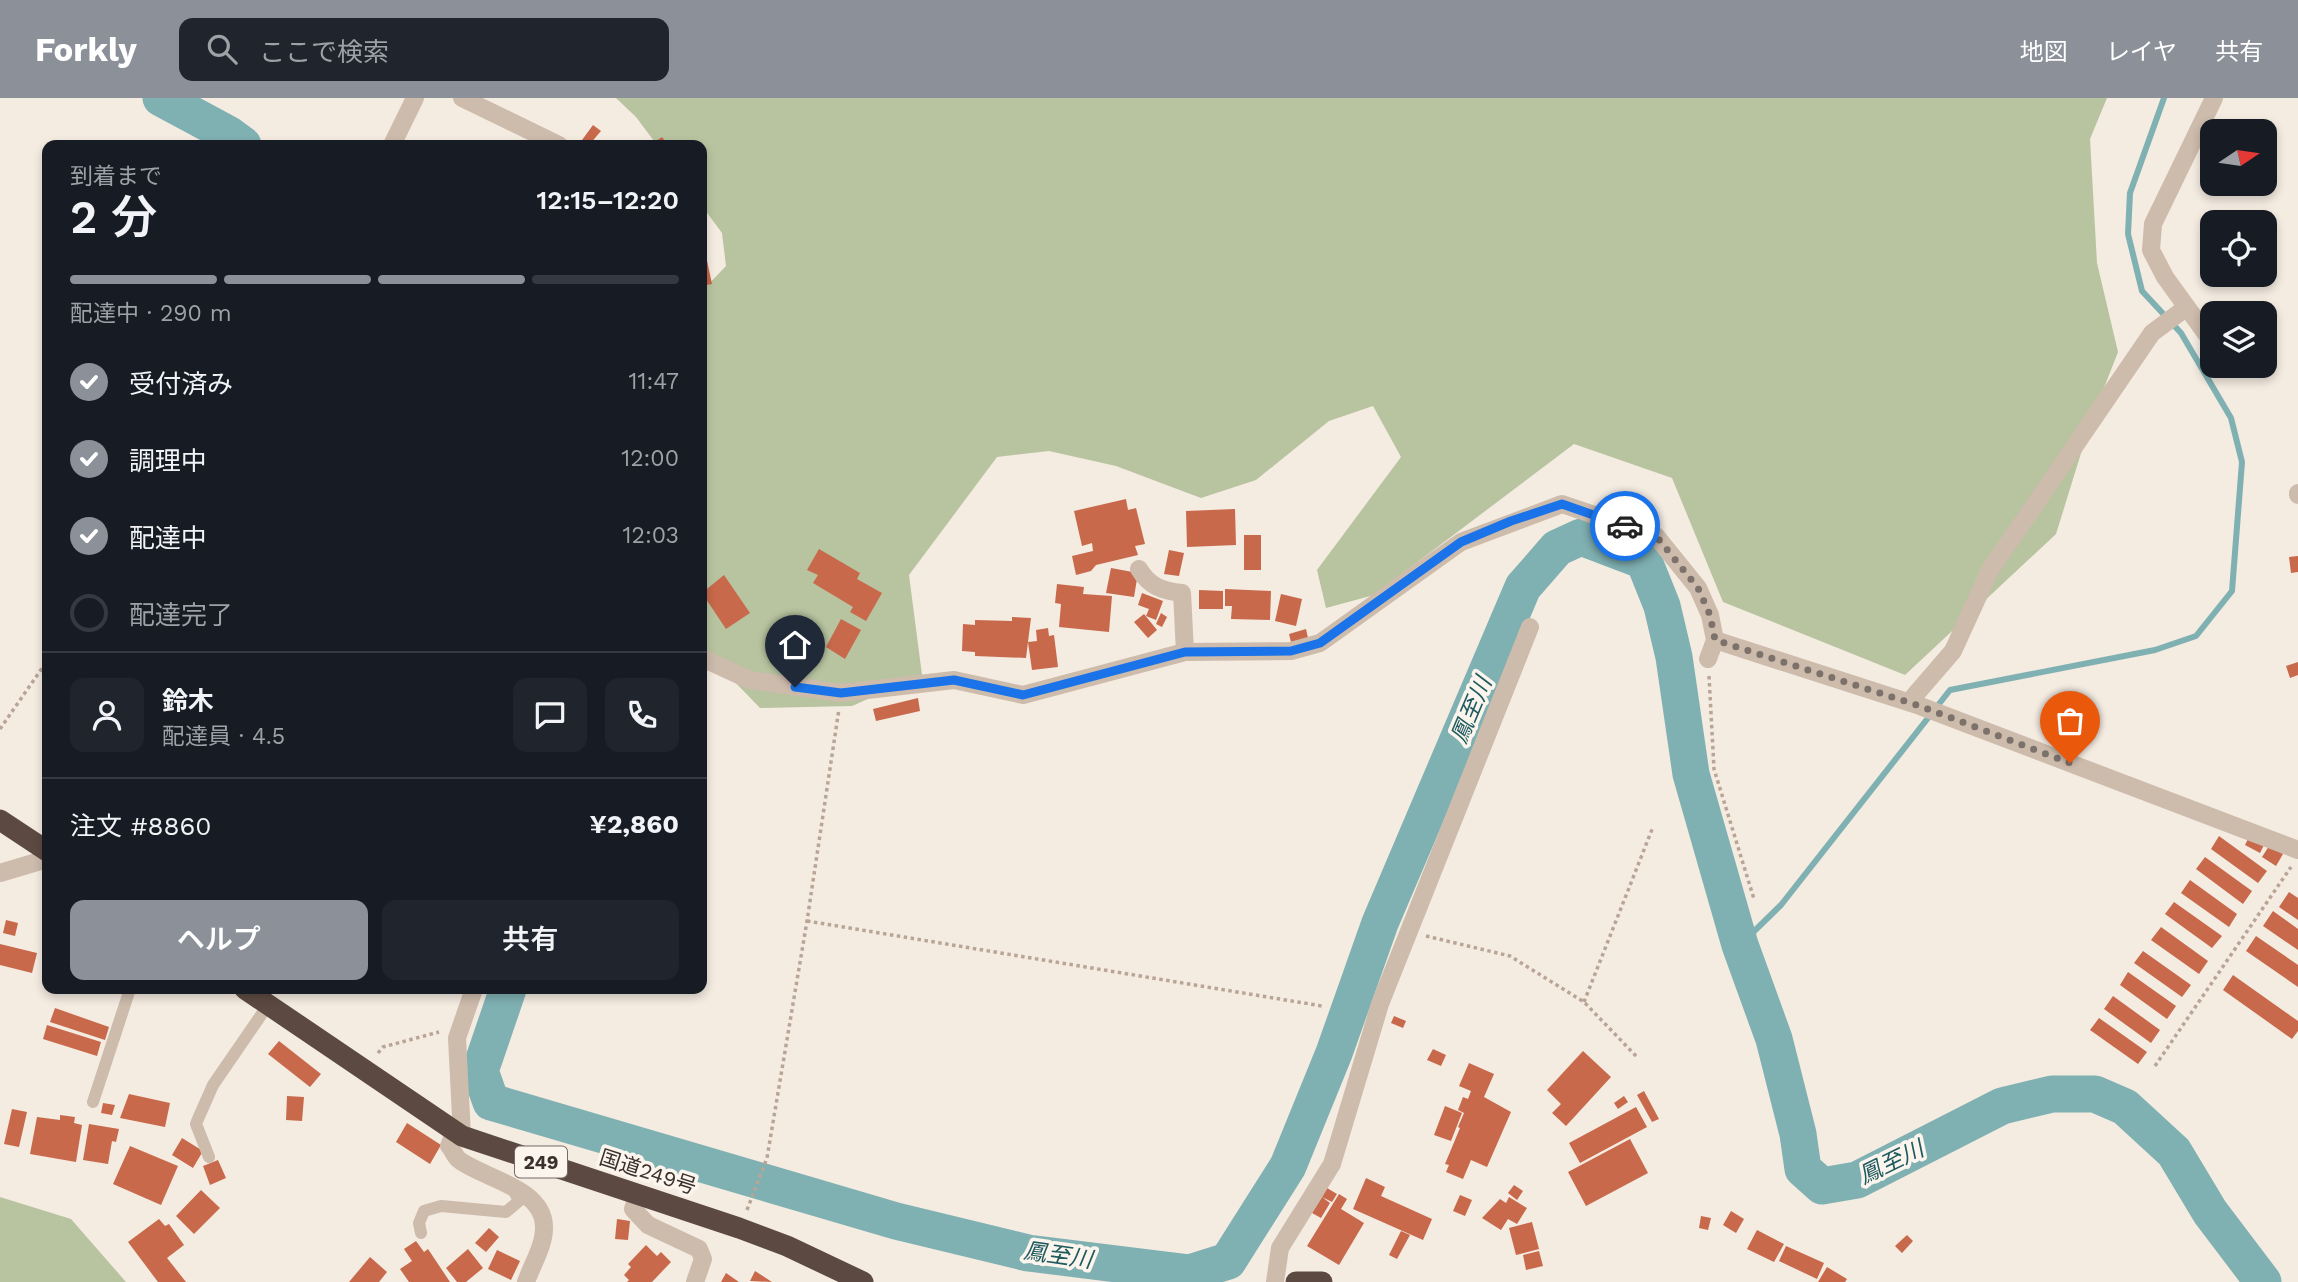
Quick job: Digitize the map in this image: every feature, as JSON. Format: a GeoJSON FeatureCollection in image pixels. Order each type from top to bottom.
{"type":"FeatureCollection","features":[{"type":"Feature","properties":{"kind":"highway"},"geometry":{"type":"LineString","coordinates":[[0,820],[42,848]]}},
{"type":"Feature","properties":{"kind":"highway","name":"国道249号"},"geometry":{"type":"LineString","coordinates":[[253,994],[458,1133],[739,1228],[787,1246],[863,1282]]}},
{"type":"Feature","properties":{"kind":"highway"},"geometry":{"type":"LineString","coordinates":[[1296,1282],[1322,1282]]}},
{"type":"Feature","properties":{"kind":"street"},"geometry":{"type":"LineString","coordinates":[[394,140],[415,98]]}},
{"type":"Feature","properties":{"kind":"street"},"geometry":{"type":"LineString","coordinates":[[462,98],[549,140]]}},
{"type":"Feature","properties":{"kind":"street"},"geometry":{"type":"LineString","coordinates":[[2200,328],[2184,310],[2151,250],[2153,224],[2214,98]]}},
{"type":"Feature","properties":{"kind":"street"},"geometry":{"type":"LineString","coordinates":[[1914,704],[1953,651],[1990,570],[2158,328],[2184,310]]}},
{"type":"Feature","properties":{"kind":"street"},"geometry":{"type":"LineString","coordinates":[[707,660],[750,680],[841,693],[954,680],[1023,695],[1185,652],[1291,651],[1320,643],[1461,542],[1562,504],[1656,536],[1698,588],[1710,615],[1715,640],[1708,659]]}},
{"type":"Feature","properties":{"kind":"street"},"geometry":{"type":"LineString","coordinates":[[1139,569],[1145,579],[1156,587],[1182,593],[1185,652]]}},
{"type":"Feature","properties":{"kind":"street"},"geometry":{"type":"LineString","coordinates":[[1275,1282],[1280,1248],[1332,1164],[1380,1004],[1530,628]]}},
{"type":"Feature","properties":{"kind":"street"},"geometry":{"type":"LineString","coordinates":[[1715,640],[1960,720],[2298,850]]}},
{"type":"Feature","properties":{"kind":"street"},"geometry":{"type":"LineString","coordinates":[[0,873],[42,860]]}},
{"type":"Feature","properties":{"kind":"street"},"geometry":{"type":"LineString","coordinates":[[472,994],[457,1038],[458,1133],[449,1146],[458,1159],[512,1185],[540,1211],[544,1225],[526,1282]]}},
{"type":"Feature","properties":{"kind":"street"},"geometry":{"type":"LineString","coordinates":[[638,1195],[633,1209],[649,1225],[699,1249],[703,1259],[695,1282]]}},
{"type":"Feature","properties":{"kind":"lane"},"geometry":{"type":"LineString","coordinates":[[93,1102],[128,994]]}},
{"type":"Feature","properties":{"kind":"lane"},"geometry":{"type":"LineString","coordinates":[[209,1157],[196,1124],[214,1085],[268,1004]]}},
{"type":"Feature","properties":{"kind":"lane"},"geometry":{"type":"LineString","coordinates":[[421,1233],[419,1223],[424,1211],[442,1206],[506,1212],[519,1201],[512,1185]]}},
{"type":"Feature","properties":{"kind":"path"},"geometry":{"type":"LineString","coordinates":[[1708,659],[1714,769],[1754,899]]}},
{"type":"Feature","properties":{"kind":"path"},"geometry":{"type":"LineString","coordinates":[[0,729],[42,668]]}},
{"type":"Feature","properties":{"kind":"path"},"geometry":{"type":"LineString","coordinates":[[739,1228],[767,1158],[807,921],[841,693]]}},
{"type":"Feature","properties":{"kind":"path"},"geometry":{"type":"LineString","coordinates":[[1584,1002],[1653,827]]}},
{"type":"Feature","properties":{"kind":"path"},"geometry":{"type":"LineString","coordinates":[[2155,1066],[2298,857]]}},
{"type":"Feature","properties":{"kind":"path"},"geometry":{"type":"LineString","coordinates":[[807,921],[1322,1006]]}},
{"type":"Feature","properties":{"kind":"path"},"geometry":{"type":"LineString","coordinates":[[1409,930],[1510,956],[1584,1002],[1637,1057]]}},
{"type":"Feature","properties":{"kind":"path"},"geometry":{"type":"LineString","coordinates":[[363,1069],[383,1047],[461,1026]]}},
{"type":"Feature","properties":{"kind":"green space"},"geometry":{"type":"Polygon","coordinates":[[[616,98],[2107,98],[2090,139],[2097,263],[2118,352],[2091,421],[2056,534],[1905,675],[1723,602],[1672,478],[1574,444],[1374,595],[1326,608],[1317,570],[1401,457],[1373,406],[1329,421],[1256,480],[1201,498],[1116,466],[1049,451],[997,457],[909,575],[922,675],[852,706],[760,708],[707,653],[707,286],[726,266],[722,233],[707,213],[707,140],[653,140],[636,117],[616,98]]]}},
{"type":"Feature","properties":{"kind":"green space"},"geometry":{"type":"Polygon","coordinates":[[[0,1197],[71,1219],[126,1282],[0,1282],[0,1197]]]}},
{"type":"Feature","properties":{"kind":"building"},"geometry":{"type":"Polygon","coordinates":[[[593,125],[601,131],[593,140],[582,140],[593,125]]]}},
{"type":"Feature","properties":{"kind":"building"},"geometry":{"type":"Polygon","coordinates":[[[707,260],[712,284],[707,285],[707,260]]]}},
{"type":"Feature","properties":{"kind":"building"},"geometry":{"type":"Polygon","coordinates":[[[1126,499],[1128,510],[1136,508],[1145,544],[1135,546],[1138,555],[1096,565],[1091,571],[1076,575],[1072,556],[1093,551],[1092,543],[1082,546],[1074,511],[1126,499]]]}},
{"type":"Feature","properties":{"kind":"building"},"geometry":{"type":"Polygon","coordinates":[[[1235,509],[1236,545],[1187,547],[1186,511],[1235,509]]]}},
{"type":"Feature","properties":{"kind":"building"},"geometry":{"type":"Polygon","coordinates":[[[1244,535],[1261,535],[1261,570],[1244,570],[1244,535]]]}},
{"type":"Feature","properties":{"kind":"building"},"geometry":{"type":"Polygon","coordinates":[[[819,549],[860,573],[857,579],[882,593],[866,621],[850,612],[853,607],[813,583],[818,575],[807,570],[819,549]]]}},
{"type":"Feature","properties":{"kind":"building"},"geometry":{"type":"Polygon","coordinates":[[[1169,550],[1184,553],[1179,576],[1164,574],[1169,550]]]}},
{"type":"Feature","properties":{"kind":"building"},"geometry":{"type":"Polygon","coordinates":[[[2298,556],[2298,572],[2291,573],[2289,557],[2298,556]]]}},
{"type":"Feature","properties":{"kind":"building"},"geometry":{"type":"Polygon","coordinates":[[[1111,568],[1138,573],[1134,597],[1106,593],[1111,568]]]}},
{"type":"Feature","properties":{"kind":"building"},"geometry":{"type":"Polygon","coordinates":[[[724,575],[750,613],[726,629],[707,600],[707,589],[724,575]]]}},
{"type":"Feature","properties":{"kind":"building"},"geometry":{"type":"Polygon","coordinates":[[[1057,584],[1084,587],[1083,594],[1112,596],[1109,632],[1059,627],[1061,604],[1055,603],[1057,584]]]}},
{"type":"Feature","properties":{"kind":"building"},"geometry":{"type":"Polygon","coordinates":[[[1225,589],[1271,591],[1270,620],[1231,619],[1232,606],[1225,606],[1225,589]]]}},
{"type":"Feature","properties":{"kind":"building"},"geometry":{"type":"Polygon","coordinates":[[[1199,590],[1223,591],[1223,609],[1199,609],[1199,590]]]}},
{"type":"Feature","properties":{"kind":"building"},"geometry":{"type":"Polygon","coordinates":[[[1142,593],[1163,601],[1156,620],[1146,616],[1149,609],[1138,605],[1142,593]]]}},
{"type":"Feature","properties":{"kind":"building"},"geometry":{"type":"Polygon","coordinates":[[[1281,594],[1302,599],[1296,626],[1275,621],[1281,594]]]}},
{"type":"Feature","properties":{"kind":"building"},"geometry":{"type":"Polygon","coordinates":[[[1161,613],[1167,617],[1162,627],[1156,624],[1161,613]]]}},
{"type":"Feature","properties":{"kind":"building"},"geometry":{"type":"Polygon","coordinates":[[[1144,614],[1157,630],[1148,638],[1134,622],[1144,614]]]}},
{"type":"Feature","properties":{"kind":"building"},"geometry":{"type":"Polygon","coordinates":[[[1012,617],[1031,618],[1026,658],[975,656],[975,652],[962,651],[963,624],[975,625],[975,620],[1012,621],[1012,617]]]}},
{"type":"Feature","properties":{"kind":"building"},"geometry":{"type":"Polygon","coordinates":[[[841,619],[861,630],[845,659],[826,647],[841,619]]]}},
{"type":"Feature","properties":{"kind":"building"},"geometry":{"type":"Polygon","coordinates":[[[1048,628],[1049,636],[1054,635],[1058,667],[1032,670],[1028,642],[1037,641],[1036,630],[1048,628]]]}},
{"type":"Feature","properties":{"kind":"building"},"geometry":{"type":"Polygon","coordinates":[[[1306,629],[1308,638],[1291,642],[1289,634],[1306,629]]]}},
{"type":"Feature","properties":{"kind":"building"},"geometry":{"type":"Polygon","coordinates":[[[2298,662],[2298,675],[2290,678],[2286,666],[2298,662]]]}},
{"type":"Feature","properties":{"kind":"building"},"geometry":{"type":"Polygon","coordinates":[[[918,698],[920,711],[876,721],[873,709],[918,698]]]}},
{"type":"Feature","properties":{"kind":"building"},"geometry":{"type":"Polygon","coordinates":[[[2250,835],[2265,843],[2260,853],[2245,845],[2250,835]]]}},
{"type":"Feature","properties":{"kind":"building"},"geometry":{"type":"Polygon","coordinates":[[[2219,836],[2267,871],[2258,883],[2211,849],[2219,836]]]}},
{"type":"Feature","properties":{"kind":"building"},"geometry":{"type":"Polygon","coordinates":[[[2269,846],[2283,854],[2276,866],[2262,857],[2269,846]]]}},
{"type":"Feature","properties":{"kind":"building"},"geometry":{"type":"Polygon","coordinates":[[[2205,857],[2252,891],[2243,904],[2196,869],[2205,857]]]}},
{"type":"Feature","properties":{"kind":"building"},"geometry":{"type":"Polygon","coordinates":[[[2190,880],[2237,914],[2229,927],[2181,893],[2190,880]]]}},
{"type":"Feature","properties":{"kind":"building"},"geometry":{"type":"Polygon","coordinates":[[[2289,892],[2298,898],[2298,920],[2279,907],[2289,892]]]}},
{"type":"Feature","properties":{"kind":"building"},"geometry":{"type":"Polygon","coordinates":[[[2174,902],[2222,936],[2212,948],[2165,914],[2174,902]]]}},
{"type":"Feature","properties":{"kind":"building"},"geometry":{"type":"Polygon","coordinates":[[[2273,911],[2298,929],[2298,950],[2263,926],[2273,911]]]}},
{"type":"Feature","properties":{"kind":"building"},"geometry":{"type":"Polygon","coordinates":[[[6,920],[18,923],[15,936],[3,933],[6,920]]]}},
{"type":"Feature","properties":{"kind":"building"},"geometry":{"type":"Polygon","coordinates":[[[2161,927],[2208,961],[2199,974],[2151,940],[2161,927]]]}},
{"type":"Feature","properties":{"kind":"building"},"geometry":{"type":"Polygon","coordinates":[[[2256,936],[2298,965],[2298,987],[2246,951],[2256,936]]]}},
{"type":"Feature","properties":{"kind":"building"},"geometry":{"type":"Polygon","coordinates":[[[0,944],[37,953],[32,973],[0,965],[0,944]]]}},
{"type":"Feature","properties":{"kind":"building"},"geometry":{"type":"Polygon","coordinates":[[[2143,951],[2191,985],[2182,997],[2134,963],[2143,951]]]}},
{"type":"Feature","properties":{"kind":"building"},"geometry":{"type":"Polygon","coordinates":[[[2128,972],[2176,1006],[2167,1019],[2120,985],[2128,972]]]}},
{"type":"Feature","properties":{"kind":"building"},"geometry":{"type":"Polygon","coordinates":[[[2233,975],[2298,1021],[2298,1031],[2292,1039],[2223,990],[2233,975]]]}},
{"type":"Feature","properties":{"kind":"building"},"geometry":{"type":"Polygon","coordinates":[[[2113,996],[2160,1030],[2151,1043],[2104,1009],[2113,996]]]}},
{"type":"Feature","properties":{"kind":"building"},"geometry":{"type":"Polygon","coordinates":[[[55,1008],[109,1027],[105,1040],[50,1022],[55,1008]]]}},
{"type":"Feature","properties":{"kind":"building"},"geometry":{"type":"Polygon","coordinates":[[[1394,1016],[1406,1021],[1403,1028],[1391,1023],[1394,1016]]]}},
{"type":"Feature","properties":{"kind":"building"},"geometry":{"type":"Polygon","coordinates":[[[2099,1018],[2147,1052],[2138,1064],[2090,1030],[2099,1018]]]}},
{"type":"Feature","properties":{"kind":"building"},"geometry":{"type":"Polygon","coordinates":[[[47,1025],[101,1042],[97,1056],[43,1039],[47,1025]]]}},
{"type":"Feature","properties":{"kind":"building"},"geometry":{"type":"Polygon","coordinates":[[[279,1041],[321,1074],[310,1087],[268,1054],[279,1041]]]}},
{"type":"Feature","properties":{"kind":"building"},"geometry":{"type":"Polygon","coordinates":[[[1433,1049],[1446,1055],[1441,1066],[1427,1060],[1433,1049]]]}},
{"type":"Feature","properties":{"kind":"building"},"geometry":{"type":"Polygon","coordinates":[[[1583,1051],[1611,1077],[1566,1126],[1552,1113],[1561,1104],[1547,1090],[1583,1051]]]}},
{"type":"Feature","properties":{"kind":"building"},"geometry":{"type":"Polygon","coordinates":[[[1469,1063],[1494,1074],[1484,1097],[1511,1112],[1487,1167],[1471,1160],[1463,1179],[1446,1172],[1449,1165],[1445,1164],[1464,1113],[1458,1110],[1463,1097],[1468,1099],[1471,1091],[1459,1086],[1469,1063]]]}},
{"type":"Feature","properties":{"kind":"building"},"geometry":{"type":"Polygon","coordinates":[[[1644,1091],[1659,1119],[1652,1122],[1637,1095],[1644,1091]]]}},
{"type":"Feature","properties":{"kind":"building"},"geometry":{"type":"Polygon","coordinates":[[[129,1094],[170,1103],[165,1127],[120,1118],[129,1094]]]}},
{"type":"Feature","properties":{"kind":"building"},"geometry":{"type":"Polygon","coordinates":[[[287,1096],[304,1097],[302,1121],[286,1120],[287,1096]]]}},
{"type":"Feature","properties":{"kind":"building"},"geometry":{"type":"Polygon","coordinates":[[[1624,1096],[1628,1102],[1618,1109],[1614,1103],[1624,1096]]]}},
{"type":"Feature","properties":{"kind":"building"},"geometry":{"type":"Polygon","coordinates":[[[103,1103],[115,1105],[112,1115],[101,1113],[103,1103]]]}},
{"type":"Feature","properties":{"kind":"building"},"geometry":{"type":"Polygon","coordinates":[[[1445,1106],[1462,1113],[1451,1141],[1434,1135],[1445,1106]]]}},
{"type":"Feature","properties":{"kind":"building"},"geometry":{"type":"Polygon","coordinates":[[[1636,1107],[1647,1127],[1580,1163],[1569,1143],[1636,1107]]]}},
{"type":"Feature","properties":{"kind":"building"},"geometry":{"type":"Polygon","coordinates":[[[12,1109],[27,1112],[19,1147],[4,1144],[12,1109]]]}},
{"type":"Feature","properties":{"kind":"building"},"geometry":{"type":"Polygon","coordinates":[[[60,1115],[75,1117],[74,1123],[82,1125],[76,1162],[30,1154],[37,1117],[60,1120],[60,1115]]]}},
{"type":"Feature","properties":{"kind":"building"},"geometry":{"type":"Polygon","coordinates":[[[407,1123],[441,1145],[430,1164],[396,1142],[407,1123]]]}},
{"type":"Feature","properties":{"kind":"building"},"geometry":{"type":"Polygon","coordinates":[[[89,1124],[119,1129],[116,1142],[112,1141],[108,1164],[83,1160],[89,1124]]]}},
{"type":"Feature","properties":{"kind":"building"},"geometry":{"type":"Polygon","coordinates":[[[182,1138],[203,1151],[193,1168],[172,1155],[182,1138]]]}},
{"type":"Feature","properties":{"kind":"building"},"geometry":{"type":"Polygon","coordinates":[[[1630,1139],[1648,1173],[1586,1206],[1568,1172],[1630,1139]]]}},
{"type":"Feature","properties":{"kind":"building"},"geometry":{"type":"Polygon","coordinates":[[[130,1146],[178,1166],[161,1205],[113,1184],[130,1146]]]}},
{"type":"Feature","properties":{"kind":"building"},"geometry":{"type":"Polygon","coordinates":[[[218,1160],[226,1178],[210,1185],[203,1166],[218,1160]]]}},
{"type":"Feature","properties":{"kind":"building"},"geometry":{"type":"Polygon","coordinates":[[[1366,1178],[1385,1187],[1381,1196],[1432,1219],[1423,1240],[1353,1209],[1366,1178]]]}},
{"type":"Feature","properties":{"kind":"building"},"geometry":{"type":"Polygon","coordinates":[[[1514,1185],[1523,1191],[1517,1200],[1508,1193],[1514,1185]]]}},
{"type":"Feature","properties":{"kind":"building"},"geometry":{"type":"Polygon","coordinates":[[[1327,1188],[1337,1194],[1332,1202],[1322,1197],[1327,1188]]]}},
{"type":"Feature","properties":{"kind":"building"},"geometry":{"type":"Polygon","coordinates":[[[201,1190],[220,1208],[194,1234],[176,1216],[201,1190]]]}},
{"type":"Feature","properties":{"kind":"building"},"geometry":{"type":"Polygon","coordinates":[[[1339,1194],[1347,1199],[1341,1209],[1364,1223],[1339,1265],[1307,1246],[1339,1194]]]}},
{"type":"Feature","properties":{"kind":"building"},"geometry":{"type":"Polygon","coordinates":[[[1460,1195],[1472,1200],[1465,1216],[1453,1211],[1460,1195]]]}},
{"type":"Feature","properties":{"kind":"building"},"geometry":{"type":"Polygon","coordinates":[[[1322,1197],[1330,1203],[1321,1218],[1312,1213],[1322,1197]]]}},
{"type":"Feature","properties":{"kind":"building"},"geometry":{"type":"Polygon","coordinates":[[[1509,1197],[1527,1208],[1517,1224],[1508,1219],[1501,1230],[1482,1218],[1500,1199],[1506,1203],[1509,1197]]]}},
{"type":"Feature","properties":{"kind":"building"},"geometry":{"type":"Polygon","coordinates":[[[1731,1211],[1744,1219],[1736,1233],[1723,1225],[1731,1211]]]}},
{"type":"Feature","properties":{"kind":"building"},"geometry":{"type":"Polygon","coordinates":[[[1701,1216],[1711,1218],[1708,1230],[1699,1228],[1701,1216]]]}},
{"type":"Feature","properties":{"kind":"building"},"geometry":{"type":"Polygon","coordinates":[[[159,1219],[165,1226],[169,1224],[184,1245],[167,1258],[186,1282],[158,1282],[128,1242],[159,1219]]]}},
{"type":"Feature","properties":{"kind":"building"},"geometry":{"type":"Polygon","coordinates":[[[617,1219],[630,1221],[628,1240],[615,1239],[617,1219]]]}},
{"type":"Feature","properties":{"kind":"building"},"geometry":{"type":"Polygon","coordinates":[[[1532,1222],[1539,1249],[1516,1255],[1509,1228],[1532,1222]]]}},
{"type":"Feature","properties":{"kind":"building"},"geometry":{"type":"Polygon","coordinates":[[[489,1228],[499,1237],[486,1252],[475,1243],[489,1228]]]}},
{"type":"Feature","properties":{"kind":"building"},"geometry":{"type":"Polygon","coordinates":[[[1757,1230],[1784,1244],[1774,1262],[1747,1249],[1757,1230]]]}},
{"type":"Feature","properties":{"kind":"building"},"geometry":{"type":"Polygon","coordinates":[[[1401,1231],[1410,1235],[1397,1259],[1389,1255],[1401,1231]]]}},
{"type":"Feature","properties":{"kind":"building"},"geometry":{"type":"Polygon","coordinates":[[[1907,1235],[1913,1241],[1902,1253],[1895,1246],[1907,1235]]]}},
{"type":"Feature","properties":{"kind":"building"},"geometry":{"type":"Polygon","coordinates":[[[416,1241],[424,1252],[428,1249],[450,1282],[409,1282],[400,1269],[412,1261],[404,1249],[416,1241]]]}},
{"type":"Feature","properties":{"kind":"building"},"geometry":{"type":"Polygon","coordinates":[[[646,1245],[657,1256],[661,1252],[671,1262],[652,1282],[627,1282],[629,1280],[624,1275],[631,1267],[628,1264],[646,1245]]]}},
{"type":"Feature","properties":{"kind":"building"},"geometry":{"type":"Polygon","coordinates":[[[1786,1246],[1824,1263],[1817,1279],[1779,1261],[1786,1246]]]}},
{"type":"Feature","properties":{"kind":"building"},"geometry":{"type":"Polygon","coordinates":[[[468,1249],[483,1268],[466,1282],[457,1282],[446,1268],[468,1249]]]}},
{"type":"Feature","properties":{"kind":"building"},"geometry":{"type":"Polygon","coordinates":[[[497,1250],[520,1261],[511,1280],[488,1269],[497,1250]]]}},
{"type":"Feature","properties":{"kind":"building"},"geometry":{"type":"Polygon","coordinates":[[[1539,1251],[1543,1266],[1526,1270],[1523,1255],[1539,1251]]]}},
{"type":"Feature","properties":{"kind":"building"},"geometry":{"type":"Polygon","coordinates":[[[370,1257],[387,1272],[379,1282],[349,1282],[370,1257]]]}},
{"type":"Feature","properties":{"kind":"building"},"geometry":{"type":"Polygon","coordinates":[[[1827,1267],[1847,1279],[1845,1282],[1818,1282],[1827,1267]]]}},
{"type":"Feature","properties":{"kind":"building"},"geometry":{"type":"Polygon","coordinates":[[[755,1271],[772,1282],[750,1281],[755,1271]]]}},
{"type":"Feature","properties":{"kind":"building"},"geometry":{"type":"Polygon","coordinates":[[[726,1273],[739,1282],[721,1282],[726,1273]]]}},
{"type":"Feature","properties":{"kind":"waterway","name":"鳳至川"},"geometry":{"type":"LineString","coordinates":[[161,98],[236,140]]}},
{"type":"Feature","properties":{"kind":"waterway"},"geometry":{"type":"LineString","coordinates":[[1740,945],[1781,905],[1950,690],[2155,650],[2196,636],[2232,591],[2242,462],[2231,418],[2181,333],[2142,291],[2128,234],[2130,193],[2164,98]]}},
{"type":"Feature","properties":{"kind":"waterway","name":"鳳至川"},"geometry":{"type":"LineString","coordinates":[[506,994],[480,1071],[491,1102],[896,1221],[1028,1253],[1190,1273],[1228,1261],[1288,1166],[1334,1053],[1380,923],[1523,587],[1557,548],[1581,537],[1644,561],[1662,606],[1674,657],[1691,774],[1740,945],[1774,1039],[1798,1134],[1803,1169],[1822,1186],[1857,1180],[2002,1106],[2052,1094],[2095,1094],[2125,1107],[2174,1152],[2210,1212],[2263,1282]]}},
{"type":"Feature","properties":{"kind":"way so far"},"geometry":{"type":"LineString","coordinates":[[1625,526],[1656,536],[1698,588],[1710,615],[1715,640],[1920,706],[2070,763]]}},
{"type":"Feature","properties":{"kind":"route"},"geometry":{"type":"LineString","coordinates":[[795,687],[841,693],[954,680],[1023,695],[1185,652],[1291,651],[1320,643],[1461,542],[1511,521],[1562,504],[1625,526]]}}]}
